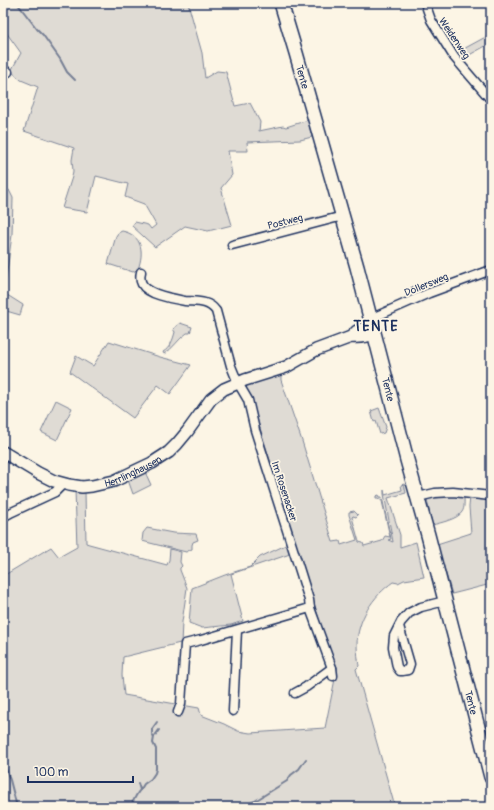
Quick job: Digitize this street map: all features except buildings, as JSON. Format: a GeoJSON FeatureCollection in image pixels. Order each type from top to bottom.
{"type":"FeatureCollection","features":[{"type":"Feature","properties":{"kind":"main road","name":"Tente"},"geometry":{"type":"LineString","coordinates":[[281,3],[359,273],[491,777]]}},
{"type":"Feature","properties":{"kind":"street","name":"Weidenweg"},"geometry":{"type":"LineString","coordinates":[[425,3],[431,20],[454,57],[491,100]]}},
{"type":"Feature","properties":{"kind":"street","name":"Postweg"},"geometry":{"type":"LineString","coordinates":[[232,245],[343,216]]}},
{"type":"Feature","properties":{"kind":"street","name":"Döllersweg"},"geometry":{"type":"LineString","coordinates":[[372,326],[429,293],[491,270]]}},
{"type":"Feature","properties":{"kind":"street"},"geometry":{"type":"LineString","coordinates":[[141,272],[142,284],[150,291],[174,299],[199,301],[213,307],[218,316],[231,366],[242,382]]}},
{"type":"Feature","properties":{"kind":"street","name":"Herrlinghausen"},"geometry":{"type":"LineString","coordinates":[[3,452],[38,473],[63,484],[92,486],[106,483],[138,471],[169,452],[180,441],[211,400],[224,389],[280,370],[316,350],[351,337],[365,337],[372,326]]}},
{"type":"Feature","properties":{"kind":"street","name":"Im Rosenacker"},"geometry":{"type":"LineString","coordinates":[[242,382],[255,430],[305,586],[310,608],[333,672],[295,693]]}},
{"type":"Feature","properties":{"kind":"street"},"geometry":{"type":"LineString","coordinates":[[3,517],[55,492],[63,484]]}},
{"type":"Feature","properties":{"kind":"street"},"geometry":{"type":"LineString","coordinates":[[418,497],[435,493],[467,493],[491,496]]}},
{"type":"Feature","properties":{"kind":"street"},"geometry":{"type":"LineString","coordinates":[[399,626],[410,664],[408,670],[402,671],[400,671],[397,667],[393,648],[394,636],[399,626],[409,613],[421,607],[445,601]]}},
{"type":"Feature","properties":{"kind":"street"},"geometry":{"type":"LineString","coordinates":[[178,712],[181,704],[185,644],[310,608]]}},
{"type":"Feature","properties":{"kind":"street"},"geometry":{"type":"LineString","coordinates":[[233,711],[237,630]]}},
{"type":"Feature","properties":{"kind":"shaded area"},"geometry":{"type":"Polygon","coordinates":[[[3,3],[188,3],[202,53],[205,78],[217,71],[226,72],[235,106],[250,103],[260,122],[259,131],[283,126],[286,127],[308,120],[312,137],[300,140],[247,142],[248,151],[228,151],[232,175],[221,188],[232,225],[208,231],[185,226],[155,247],[132,226],[135,222],[148,225],[151,229],[156,225],[144,204],[125,197],[128,184],[96,176],[87,212],[62,208],[72,177],[74,148],[24,131],[38,87],[21,80],[11,71],[21,53],[3,28],[3,3]]]}},
{"type":"Feature","properties":{"kind":"shaded area"},"geometry":{"type":"Polygon","coordinates":[[[491,34],[491,43],[462,59],[458,52],[491,34]]]}},
{"type":"Feature","properties":{"kind":"shaded area"},"geometry":{"type":"Polygon","coordinates":[[[3,187],[9,190],[13,198],[12,235],[4,293],[23,305],[20,315],[3,310],[5,194],[3,187]]]}},
{"type":"Feature","properties":{"kind":"shaded area"},"geometry":{"type":"Polygon","coordinates":[[[122,231],[134,236],[140,246],[140,263],[138,269],[133,272],[108,264],[116,236],[122,231]]]}},
{"type":"Feature","properties":{"kind":"shaded area"},"geometry":{"type":"Polygon","coordinates":[[[180,323],[192,327],[190,333],[184,335],[164,354],[163,352],[169,346],[173,338],[175,332],[173,329],[180,323]]]}},
{"type":"Feature","properties":{"kind":"shaded area"},"geometry":{"type":"Polygon","coordinates":[[[109,341],[191,365],[170,394],[158,385],[133,418],[70,372],[76,356],[93,366],[109,341]]]}},
{"type":"Feature","properties":{"kind":"shaded area"},"geometry":{"type":"Polygon","coordinates":[[[281,375],[281,380],[302,441],[333,542],[340,541],[341,545],[357,540],[349,515],[349,512],[354,511],[358,515],[356,517],[352,517],[359,542],[363,543],[364,546],[382,541],[385,536],[390,537],[382,501],[376,498],[376,496],[379,495],[382,497],[391,539],[388,540],[393,542],[384,490],[385,495],[402,490],[401,485],[404,484],[406,493],[388,498],[400,535],[400,547],[416,542],[424,577],[404,580],[398,583],[393,582],[373,601],[363,618],[360,627],[357,645],[359,666],[356,669],[395,807],[3,807],[3,576],[51,547],[59,557],[77,547],[75,490],[85,491],[86,543],[167,565],[170,549],[181,552],[180,562],[182,566],[180,570],[187,588],[182,622],[181,644],[123,657],[122,675],[124,695],[199,708],[201,715],[238,731],[250,733],[325,728],[335,679],[333,664],[246,387],[246,385],[281,375]]]}},
{"type":"Feature","properties":{"kind":"shaded area"},"geometry":{"type":"Polygon","coordinates":[[[56,400],[72,408],[57,440],[41,432],[56,400]]]}},
{"type":"Feature","properties":{"kind":"shaded area"},"geometry":{"type":"Polygon","coordinates":[[[379,408],[386,427],[384,433],[380,434],[376,421],[374,422],[371,411],[379,408]]]}},
{"type":"Feature","properties":{"kind":"shaded area"},"geometry":{"type":"Polygon","coordinates":[[[150,469],[151,471],[146,474],[151,485],[133,494],[128,480],[150,469]]]}},
{"type":"Feature","properties":{"kind":"shaded area"},"geometry":{"type":"Polygon","coordinates":[[[464,496],[464,506],[462,512],[453,519],[432,525],[427,499],[464,496]]]}},
{"type":"Feature","properties":{"kind":"shaded area"},"geometry":{"type":"Polygon","coordinates":[[[470,497],[491,499],[491,584],[452,594],[437,544],[471,533],[469,507],[470,497]]]}},
{"type":"Feature","properties":{"kind":"shaded area"},"geometry":{"type":"Polygon","coordinates":[[[147,528],[173,533],[196,534],[198,540],[193,542],[192,549],[186,552],[142,541],[143,533],[147,528]]]}},
{"type":"Feature","properties":{"kind":"shaded area"},"geometry":{"type":"Polygon","coordinates":[[[288,544],[290,554],[231,574],[243,621],[231,625],[202,628],[189,623],[192,588],[250,567],[260,557],[288,544]]]}},
{"type":"Feature","properties":{"kind":"waterway"},"geometry":{"type":"LineString","coordinates":[[17,3],[43,35],[60,59],[67,72],[75,80]]}},
{"type":"Feature","properties":{"kind":"waterway"},"geometry":{"type":"LineString","coordinates":[[154,737],[152,734],[152,729],[157,722]]}},
{"type":"Feature","properties":{"kind":"waterway"},"geometry":{"type":"LineString","coordinates":[[141,789],[155,773],[156,749],[153,743],[154,737],[159,730]]}},
{"type":"Feature","properties":{"kind":"waterway"},"geometry":{"type":"LineString","coordinates":[[242,807],[255,801],[287,781],[291,775],[299,769],[306,759]]}},
{"type":"Feature","properties":{"kind":"waterway"},"geometry":{"type":"LineString","coordinates":[[3,760],[17,807]]}},
{"type":"Feature","properties":{"kind":"waterway"},"geometry":{"type":"LineString","coordinates":[[138,783],[140,790]]}},
{"type":"Feature","properties":{"kind":"waterway"},"geometry":{"type":"LineString","coordinates":[[131,807],[137,794],[142,788]]}},
{"type":"Feature","properties":{"kind":"district","name":"TENTE"},"geometry":{"type":"Point","coordinates":[376,326]}}]}
